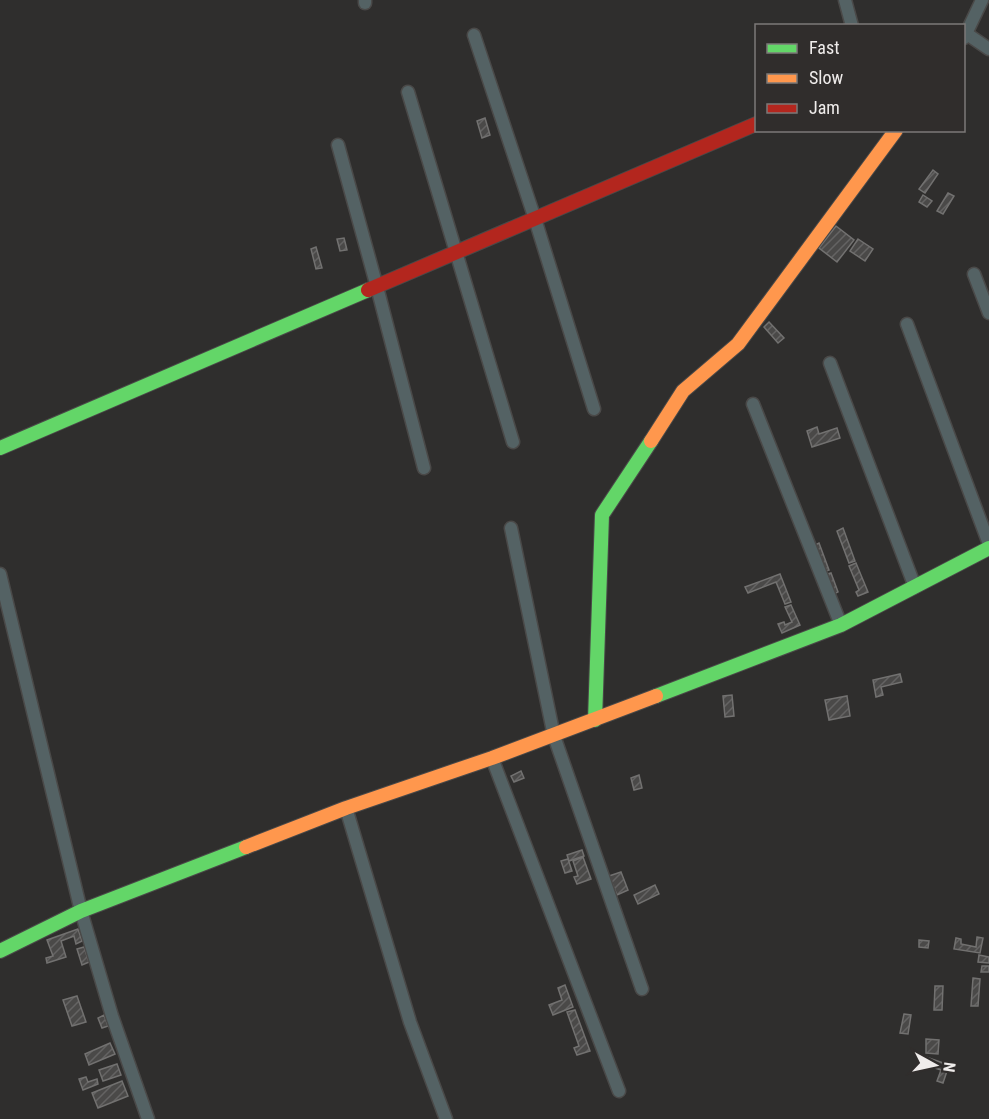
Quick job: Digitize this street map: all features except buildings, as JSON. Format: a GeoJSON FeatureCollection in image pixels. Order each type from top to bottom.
{"type":"FeatureCollection","features":[{"type":"Feature","properties":{"kind":"street"},"geometry":{"type":"LineString","coordinates":[[845,0],[851,24]]}},
{"type":"Feature","properties":{"kind":"street"},"geometry":{"type":"LineString","coordinates":[[982,0],[965,36],[989,49]]}},
{"type":"Feature","properties":{"kind":"street"},"geometry":{"type":"LineString","coordinates":[[474,35],[535,219],[594,409]]}},
{"type":"Feature","properties":{"kind":"street"},"geometry":{"type":"LineString","coordinates":[[408,92],[513,442]]}},
{"type":"Feature","properties":{"kind":"street"},"geometry":{"type":"LineString","coordinates":[[0,448],[755,124]]}},
{"type":"Feature","properties":{"kind":"street"},"geometry":{"type":"LineString","coordinates":[[595,720],[602,515],[683,391],[738,344],[895,132]]}},
{"type":"Feature","properties":{"kind":"street"},"geometry":{"type":"LineString","coordinates":[[338,145],[424,468]]}},
{"type":"Feature","properties":{"kind":"street"},"geometry":{"type":"LineString","coordinates":[[974,274],[989,313]]}},
{"type":"Feature","properties":{"kind":"street"},"geometry":{"type":"LineString","coordinates":[[0,951],[81,911],[346,808],[554,736],[841,625],[989,546],[907,324]]}},
{"type":"Feature","properties":{"kind":"street"},"geometry":{"type":"LineString","coordinates":[[830,363],[915,587]]}},
{"type":"Feature","properties":{"kind":"street"},"geometry":{"type":"LineString","coordinates":[[753,404],[841,625]]}},
{"type":"Feature","properties":{"kind":"street"},"geometry":{"type":"LineString","coordinates":[[511,528],[554,736],[642,988]]}},
{"type":"Feature","properties":{"kind":"street"},"geometry":{"type":"LineString","coordinates":[[0,574],[81,911],[112,1016],[148,1119]]}},
{"type":"Feature","properties":{"kind":"street"},"geometry":{"type":"LineString","coordinates":[[492,758],[619,1091]]}},
{"type":"Feature","properties":{"kind":"street"},"geometry":{"type":"LineString","coordinates":[[346,808],[410,1022],[446,1119]]}},
{"type":"Feature","properties":{"kind":"traffic: fast"},"geometry":{"type":"LineString","coordinates":[[0,448],[368,290]]}},
{"type":"Feature","properties":{"kind":"traffic: fast"},"geometry":{"type":"LineString","coordinates":[[595,720],[602,515],[651,441]]}},
{"type":"Feature","properties":{"kind":"traffic: fast"},"geometry":{"type":"LineString","coordinates":[[656,696],[841,625],[989,548]]}},
{"type":"Feature","properties":{"kind":"traffic: fast"},"geometry":{"type":"LineString","coordinates":[[0,951],[81,911],[246,847]]}},
{"type":"Feature","properties":{"kind":"traffic: slow"},"geometry":{"type":"LineString","coordinates":[[651,441],[683,391],[738,344],[895,132]]}},
{"type":"Feature","properties":{"kind":"traffic: slow"},"geometry":{"type":"LineString","coordinates":[[246,847],[346,808],[492,758],[656,696]]}},
{"type":"Feature","properties":{"kind":"traffic: jam"},"geometry":{"type":"LineString","coordinates":[[368,290],[755,124]]}}]}
